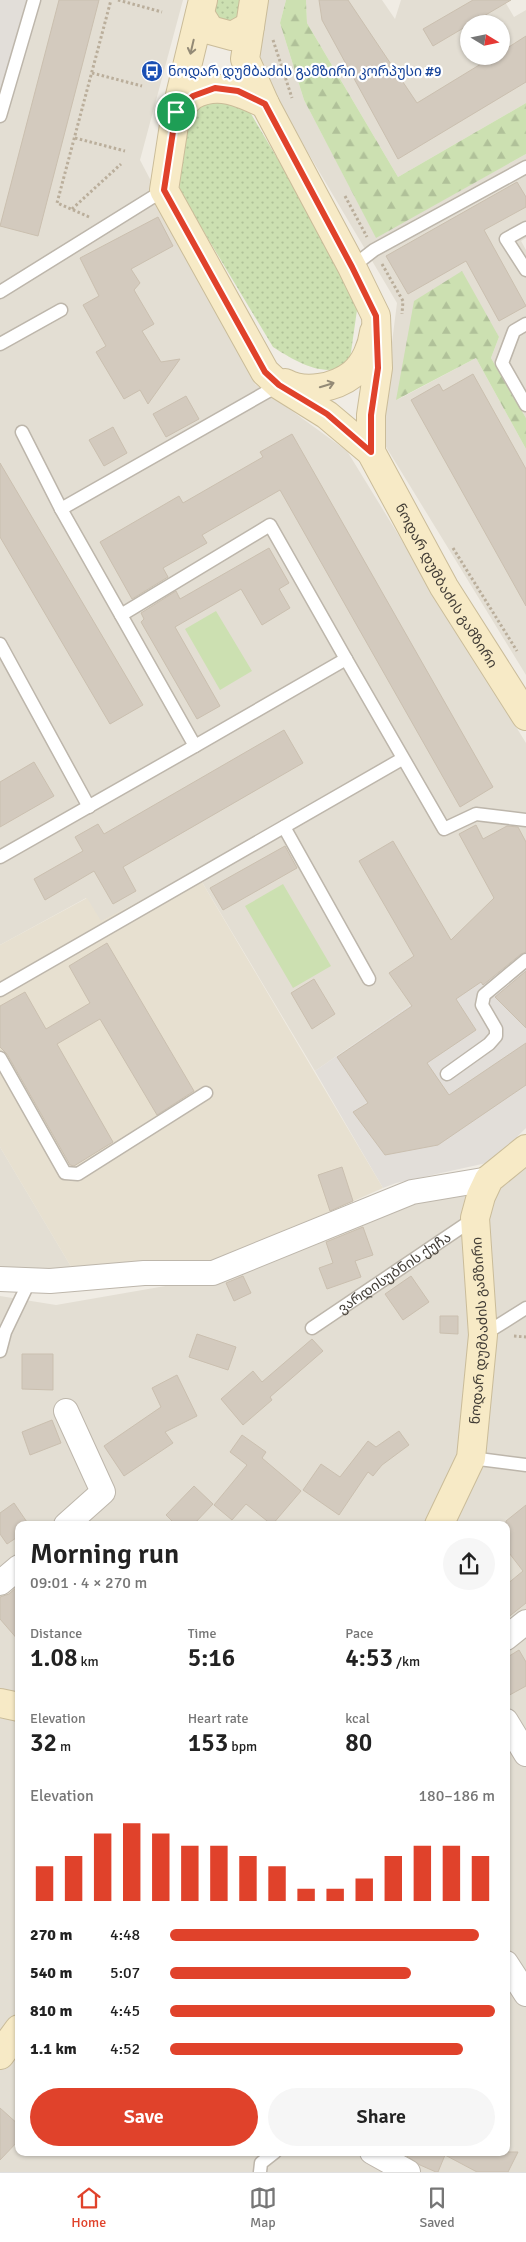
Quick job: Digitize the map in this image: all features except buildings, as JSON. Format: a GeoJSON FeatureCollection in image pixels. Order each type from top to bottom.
{"type":"FeatureCollection","features":[{"type":"Feature","properties":{"kind":"street"},"geometry":{"type":"LineString","coordinates":[[201,7],[210,30],[232,36],[252,13]]}},
{"type":"Feature","properties":{"kind":"street"},"geometry":{"type":"LineString","coordinates":[[164,190],[176,112],[201,7]]}},
{"type":"Feature","properties":{"kind":"street","name":"ნოდარ დუმბაძის გამზირი"},"geometry":{"type":"LineString","coordinates":[[252,13],[245,59],[265,104],[376,316],[378,368],[371,415],[371,452]]}},
{"type":"Feature","properties":{"kind":"street"},"geometry":{"type":"LineString","coordinates":[[176,112],[193,96],[215,88],[238,91],[265,104]]}},
{"type":"Feature","properties":{"kind":"street","name":"ნოდარ დუმბაძის გამზირი"},"geometry":{"type":"LineString","coordinates":[[164,190],[272,378],[327,414],[371,452],[444,587],[526,716]]}},
{"type":"Feature","properties":{"kind":"street"},"geometry":{"type":"LineString","coordinates":[[272,378],[293,387],[324,388],[353,374],[372,348],[376,316]]}},
{"type":"Feature","properties":{"kind":"street","name":"ნოდარ დუმბაძის გამზირი"},"geometry":{"type":"LineString","coordinates":[[441,1521],[471,1458],[483,1335],[475,1218],[481,1196],[489,1179],[526,1149]]}},
{"type":"Feature","properties":{"kind":"street"},"geometry":{"type":"LineString","coordinates":[[0,1279],[50,1282],[144,1273],[213,1273],[412,1192],[489,1179]]}},
{"type":"Feature","properties":{"kind":"street"},"geometry":{"type":"LineString","coordinates":[[66,1411],[103,1492],[70,1521]]}},
{"type":"Feature","properties":{"kind":"street"},"geometry":{"type":"LineString","coordinates":[[0,1583],[15,1570]]}},
{"type":"Feature","properties":{"kind":"street"},"geometry":{"type":"LineString","coordinates":[[510,1635],[526,1622]]}},
{"type":"Feature","properties":{"kind":"street"},"geometry":{"type":"LineString","coordinates":[[0,1703],[15,1705]]}},
{"type":"Feature","properties":{"kind":"street"},"geometry":{"type":"LineString","coordinates":[[510,1728],[526,1754]]}},
{"type":"Feature","properties":{"kind":"street"},"geometry":{"type":"LineString","coordinates":[[510,1969],[526,1994]]}},
{"type":"Feature","properties":{"kind":"street"},"geometry":{"type":"LineString","coordinates":[[0,2055],[15,2035]]}},
{"type":"Feature","properties":{"kind":"street"},"geometry":{"type":"LineString","coordinates":[[379,2156],[408,2172]]}},
{"type":"Feature","properties":{"kind":"lane"},"geometry":{"type":"LineString","coordinates":[[0,116],[34,0]]}},
{"type":"Feature","properties":{"kind":"lane"},"geometry":{"type":"LineString","coordinates":[[352,267],[374,250],[526,167]]}},
{"type":"Feature","properties":{"kind":"lane"},"geometry":{"type":"LineString","coordinates":[[1,290],[164,190]]}},
{"type":"Feature","properties":{"kind":"lane"},"geometry":{"type":"LineString","coordinates":[[526,228],[506,239],[526,270]]}},
{"type":"Feature","properties":{"kind":"lane"},"geometry":{"type":"LineString","coordinates":[[0,344],[62,310]]}},
{"type":"Feature","properties":{"kind":"lane"},"geometry":{"type":"LineString","coordinates":[[526,324],[514,331],[502,363],[526,405]]}},
{"type":"Feature","properties":{"kind":"lane"},"geometry":{"type":"LineString","coordinates":[[61,509],[272,378]]}},
{"type":"Feature","properties":{"kind":"lane"},"geometry":{"type":"LineString","coordinates":[[22,432],[61,509],[195,746]]}},
{"type":"Feature","properties":{"kind":"lane"},"geometry":{"type":"LineString","coordinates":[[121,615],[270,525],[402,759],[444,829],[476,814],[526,820]]}},
{"type":"Feature","properties":{"kind":"lane"},"geometry":{"type":"LineString","coordinates":[[0,644],[5,664],[89,807]]}},
{"type":"Feature","properties":{"kind":"lane"},"geometry":{"type":"LineString","coordinates":[[0,857],[346,660]]}},
{"type":"Feature","properties":{"kind":"lane"},"geometry":{"type":"LineString","coordinates":[[0,990],[402,759]]}},
{"type":"Feature","properties":{"kind":"lane"},"geometry":{"type":"LineString","coordinates":[[284,827],[370,979]]}},
{"type":"Feature","properties":{"kind":"lane"},"geometry":{"type":"LineString","coordinates":[[447,1074],[489,1044],[496,1036],[496,1029],[482,1005],[484,995],[526,960]]}},
{"type":"Feature","properties":{"kind":"lane"},"geometry":{"type":"LineString","coordinates":[[0,1058],[65,1172],[78,1174],[206,1093]]}},
{"type":"Feature","properties":{"kind":"lane","name":"ვარდისუბნის ქუჩა"},"geometry":{"type":"LineString","coordinates":[[312,1328],[475,1218]]}},
{"type":"Feature","properties":{"kind":"lane"},"geometry":{"type":"LineString","coordinates":[[0,1351],[6,1332],[30,1280]]}},
{"type":"Feature","properties":{"kind":"lane"},"geometry":{"type":"LineString","coordinates":[[483,1335],[526,1308]]}},
{"type":"Feature","properties":{"kind":"lane"},"geometry":{"type":"LineString","coordinates":[[471,1458],[526,1465]]}},
{"type":"Feature","properties":{"kind":"lane"},"geometry":{"type":"LineString","coordinates":[[260,2172],[261,2163],[270,2156]]}},
{"type":"Feature","properties":{"kind":"path"},"geometry":{"type":"LineString","coordinates":[[107,225],[57,203],[111,0]]}},
{"type":"Feature","properties":{"kind":"path"},"geometry":{"type":"LineString","coordinates":[[118,0],[162,12]]}},
{"type":"Feature","properties":{"kind":"path"},"geometry":{"type":"LineString","coordinates":[[92,73],[142,86]]}},
{"type":"Feature","properties":{"kind":"path"},"geometry":{"type":"LineString","coordinates":[[75,138],[125,150]]}},
{"type":"Feature","properties":{"kind":"path"},"geometry":{"type":"LineString","coordinates":[[72,209],[121,164]]}},
{"type":"Feature","properties":{"kind":"shaded area"},"geometry":{"type":"Polygon","coordinates":[[[0,0],[28,0],[0,99],[0,0]]]}},
{"type":"Feature","properties":{"kind":"shaded area"},"geometry":{"type":"Polygon","coordinates":[[[28,0],[183,0],[140,160],[247,364],[255,384],[347,451],[526,743],[526,911],[474,961],[315,1071],[196,872],[100,922],[86,898],[0,945],[0,99],[28,0]]]}},
{"type":"Feature","properties":{"kind":"shaded area"},"geometry":{"type":"Polygon","coordinates":[[[265,0],[286,0],[280,23],[304,100],[376,237],[526,154],[526,238],[521,241],[526,250],[526,418],[491,358],[499,337],[397,400],[476,358],[526,449],[526,675],[380,437],[397,303],[262,75],[258,27],[265,0]]]}},
{"type":"Feature","properties":{"kind":"shaded area"},"geometry":{"type":"Polygon","coordinates":[[[306,0],[382,0],[395,19],[401,0],[504,0],[514,17],[526,10],[526,103],[398,177],[307,23],[306,0]]]}},
{"type":"Feature","properties":{"kind":"shaded area"},"geometry":{"type":"Polygon","coordinates":[[[196,872],[383,1188],[214,1263],[73,1270],[0,1147],[0,945],[87,898],[101,921],[196,872]]]}},
{"type":"Feature","properties":{"kind":"shaded area"},"geometry":{"type":"Polygon","coordinates":[[[526,911],[526,1128],[491,1162],[396,1183],[383,1188],[315,1071],[474,961],[526,911]]]}},
{"type":"Feature","properties":{"kind":"shaded area"},"geometry":{"type":"Polygon","coordinates":[[[0,1147],[73,1270],[0,1269],[0,1147]]]}},
{"type":"Feature","properties":{"kind":"shaded area"},"geometry":{"type":"Polygon","coordinates":[[[526,1162],[526,2172],[0,2172],[0,1296],[56,1305],[223,1276],[526,1162]]]}},
{"type":"Feature","properties":{"kind":"green space"},"geometry":{"type":"Polygon","coordinates":[[[216,0],[242,0],[236,22],[227,26],[212,15],[216,0]]]}},
{"type":"Feature","properties":{"kind":"green space"},"geometry":{"type":"Polygon","coordinates":[[[286,0],[306,0],[307,23],[398,177],[526,103],[526,154],[376,238],[304,100],[280,23],[286,0]]]}},
{"type":"Feature","properties":{"kind":"green space"},"geometry":{"type":"Polygon","coordinates":[[[214,94],[244,102],[353,286],[357,310],[350,359],[337,369],[329,370],[312,367],[295,360],[273,347],[180,192],[176,160],[183,132],[196,103],[214,94]]]}},
{"type":"Feature","properties":{"kind":"green space"},"geometry":{"type":"Polygon","coordinates":[[[462,271],[499,337],[491,358],[526,418],[526,449],[476,358],[396,400],[414,301],[462,271]]]}},
{"type":"Feature","properties":{"kind":"green space"},"geometry":{"type":"Polygon","coordinates":[[[216,611],[252,671],[220,690],[185,629],[216,611]]]}},
{"type":"Feature","properties":{"kind":"green space"},"geometry":{"type":"Polygon","coordinates":[[[283,884],[331,966],[293,988],[245,906],[283,884]]]}},
{"type":"Feature","properties":{"kind":"place","name":"ნოდარ დუმბაძის გამზირი კორპუსი #9"},"geometry":{"type":"Point","coordinates":[152,71]}},
{"type":"Feature","properties":{"kind":"route"},"geometry":{"type":"LineString","coordinates":[[215,88],[238,91],[265,104],[376,316],[378,368],[371,415],[371,452],[327,414],[279,385],[265,372],[164,190],[164,178],[176,112],[193,96],[215,88]]}}]}
